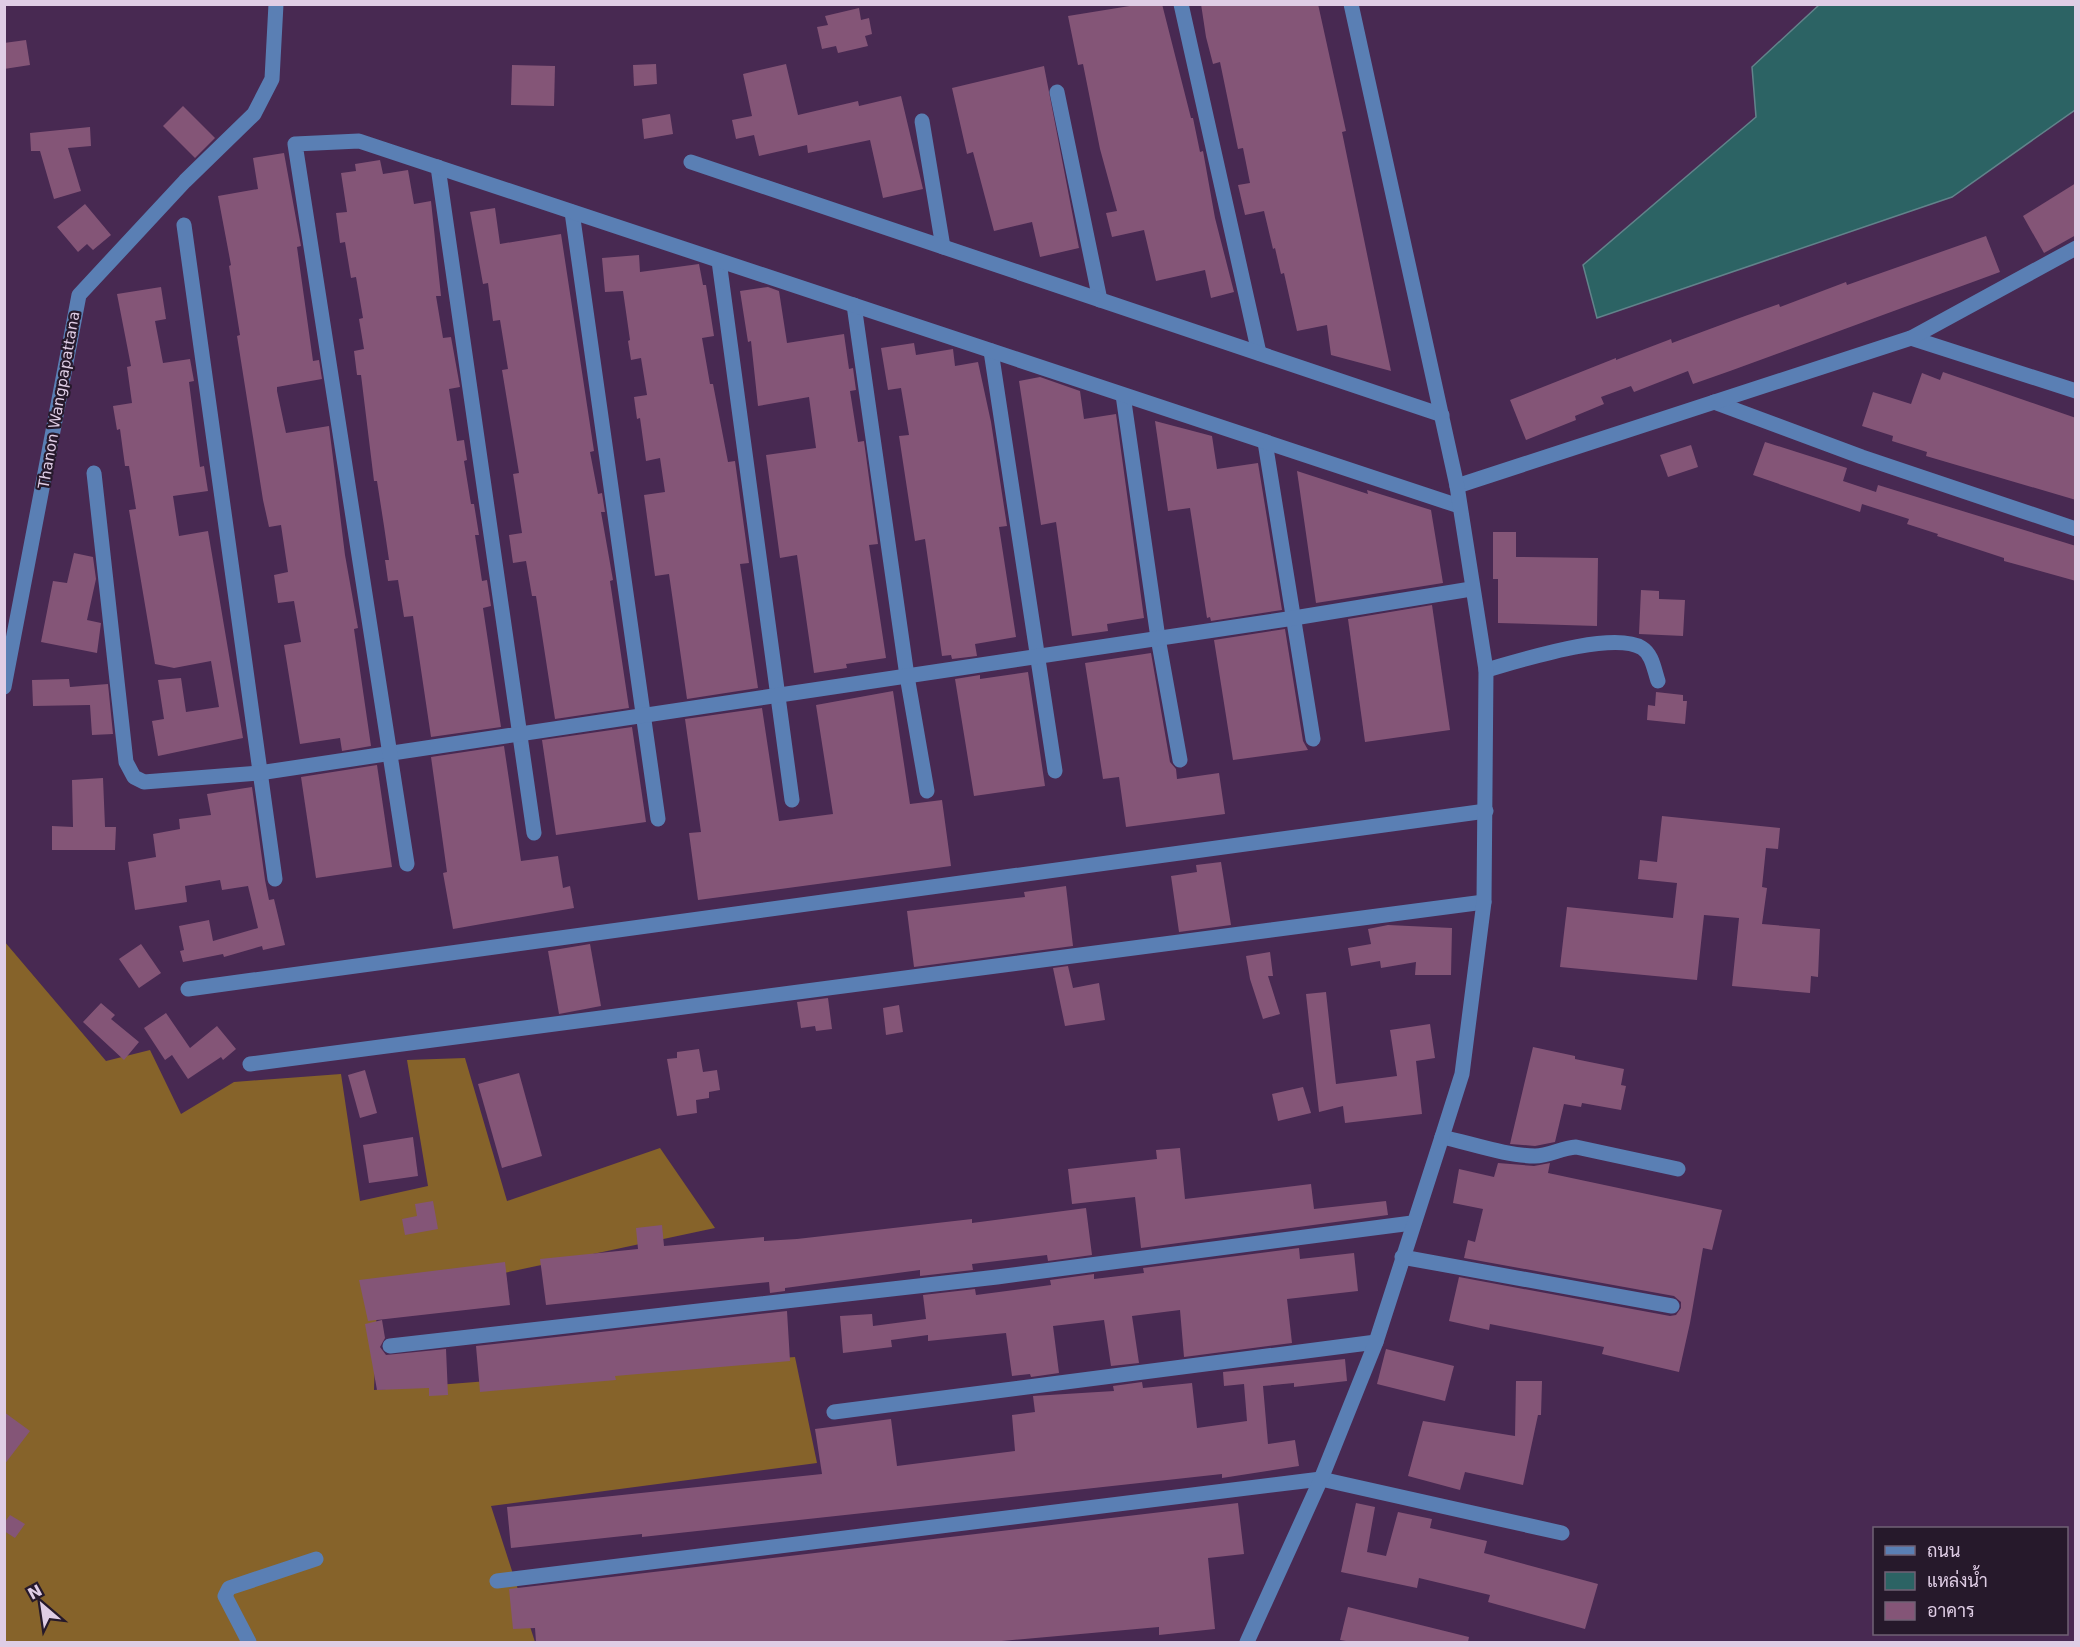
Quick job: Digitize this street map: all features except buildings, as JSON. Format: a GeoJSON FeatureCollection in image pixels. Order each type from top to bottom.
{"type":"FeatureCollection","features":[{"type":"Feature","properties":{"kind":"street","name":"Thanon Wangpapattana"},"geometry":{"type":"LineString","coordinates":[[4,687],[79,295],[184,181],[254,114],[272,79],[276,4]]}},
{"type":"Feature","properties":{"kind":"street"},"geometry":{"type":"LineString","coordinates":[[1181,4],[1259,353]]}},
{"type":"Feature","properties":{"kind":"street"},"geometry":{"type":"LineString","coordinates":[[1247,1642],[1322,1479],[1376,1342],[1412,1223],[1442,1137],[1462,1074],[1484,902],[1486,670],[1457,486],[1351,4]]}},
{"type":"Feature","properties":{"kind":"street"},"geometry":{"type":"LineString","coordinates":[[1057,92],[1100,300]]}},
{"type":"Feature","properties":{"kind":"street"},"geometry":{"type":"LineString","coordinates":[[922,121],[943,247]]}},
{"type":"Feature","properties":{"kind":"street"},"geometry":{"type":"LineString","coordinates":[[407,864],[295,144],[359,141],[1459,506]]}},
{"type":"Feature","properties":{"kind":"street"},"geometry":{"type":"LineString","coordinates":[[691,162],[1442,415]]}},
{"type":"Feature","properties":{"kind":"street"},"geometry":{"type":"LineString","coordinates":[[438,167],[534,833]]}},
{"type":"Feature","properties":{"kind":"street"},"geometry":{"type":"LineString","coordinates":[[572,212],[658,819]]}},
{"type":"Feature","properties":{"kind":"street"},"geometry":{"type":"LineString","coordinates":[[184,225],[275,879]]}},
{"type":"Feature","properties":{"kind":"street"},"geometry":{"type":"LineString","coordinates":[[1457,486],[1911,338],[2076,248]]}},
{"type":"Feature","properties":{"kind":"street"},"geometry":{"type":"LineString","coordinates":[[719,261],[792,800]]}},
{"type":"Feature","properties":{"kind":"street"},"geometry":{"type":"LineString","coordinates":[[854,305],[907,676],[927,791]]}},
{"type":"Feature","properties":{"kind":"street"},"geometry":{"type":"LineString","coordinates":[[1911,338],[2076,391]]}},
{"type":"Feature","properties":{"kind":"street"},"geometry":{"type":"LineString","coordinates":[[992,351],[1040,656],[1055,771]]}},
{"type":"Feature","properties":{"kind":"street"},"geometry":{"type":"LineString","coordinates":[[1124,394],[1158,638],[1180,760]]}},
{"type":"Feature","properties":{"kind":"street"},"geometry":{"type":"LineString","coordinates":[[1714,402],[1862,457],[2076,529]]}},
{"type":"Feature","properties":{"kind":"street"},"geometry":{"type":"LineString","coordinates":[[1265,442],[1313,739]]}},
{"type":"Feature","properties":{"kind":"street"},"geometry":{"type":"LineString","coordinates":[[94,473],[126,762],[129,770],[144,782],[259,773],[1294,618],[1472,589]]}},
{"type":"Feature","properties":{"kind":"street"},"geometry":{"type":"LineString","coordinates":[[1486,670],[1579,646],[1612,641],[1640,646],[1648,653],[1658,681]]}},
{"type":"Feature","properties":{"kind":"street"},"geometry":{"type":"LineString","coordinates":[[188,989],[1486,811]]}},
{"type":"Feature","properties":{"kind":"street"},"geometry":{"type":"LineString","coordinates":[[250,1064],[1484,902]]}},
{"type":"Feature","properties":{"kind":"street"},"geometry":{"type":"LineString","coordinates":[[1442,1137],[1529,1156],[1538,1156],[1560,1148],[1576,1147],[1678,1169]]}},
{"type":"Feature","properties":{"kind":"street"},"geometry":{"type":"LineString","coordinates":[[390,1346],[997,1277],[1412,1223]]}},
{"type":"Feature","properties":{"kind":"street"},"geometry":{"type":"LineString","coordinates":[[1402,1257],[1672,1306]]}},
{"type":"Feature","properties":{"kind":"street"},"geometry":{"type":"LineString","coordinates":[[834,1412],[1376,1342]]}},
{"type":"Feature","properties":{"kind":"street"},"geometry":{"type":"LineString","coordinates":[[497,1581],[1322,1479],[1562,1533]]}},
{"type":"Feature","properties":{"kind":"street"},"geometry":{"type":"LineString","coordinates":[[249,1642],[225,1596],[229,1588],[316,1560]]}},
{"type":"Feature","properties":{"kind":"shaded area"},"geometry":{"type":"Polygon","coordinates":[[[4,941],[106,1061],[150,1050],[181,1114],[234,1082],[341,1074],[360,1201],[428,1186],[407,1060],[465,1058],[507,1201],[660,1148],[715,1228],[377,1300],[374,1390],[795,1357],[817,1463],[491,1506],[535,1642],[5,1642],[4,941]]]}},
{"type":"Feature","properties":{"kind":"water"},"geometry":{"type":"Polygon","coordinates":[[[1819,5],[2075,5],[2075,110],[1952,197],[1597,318],[1583,265],[1756,117],[1752,67],[1819,5]]]}}]}
